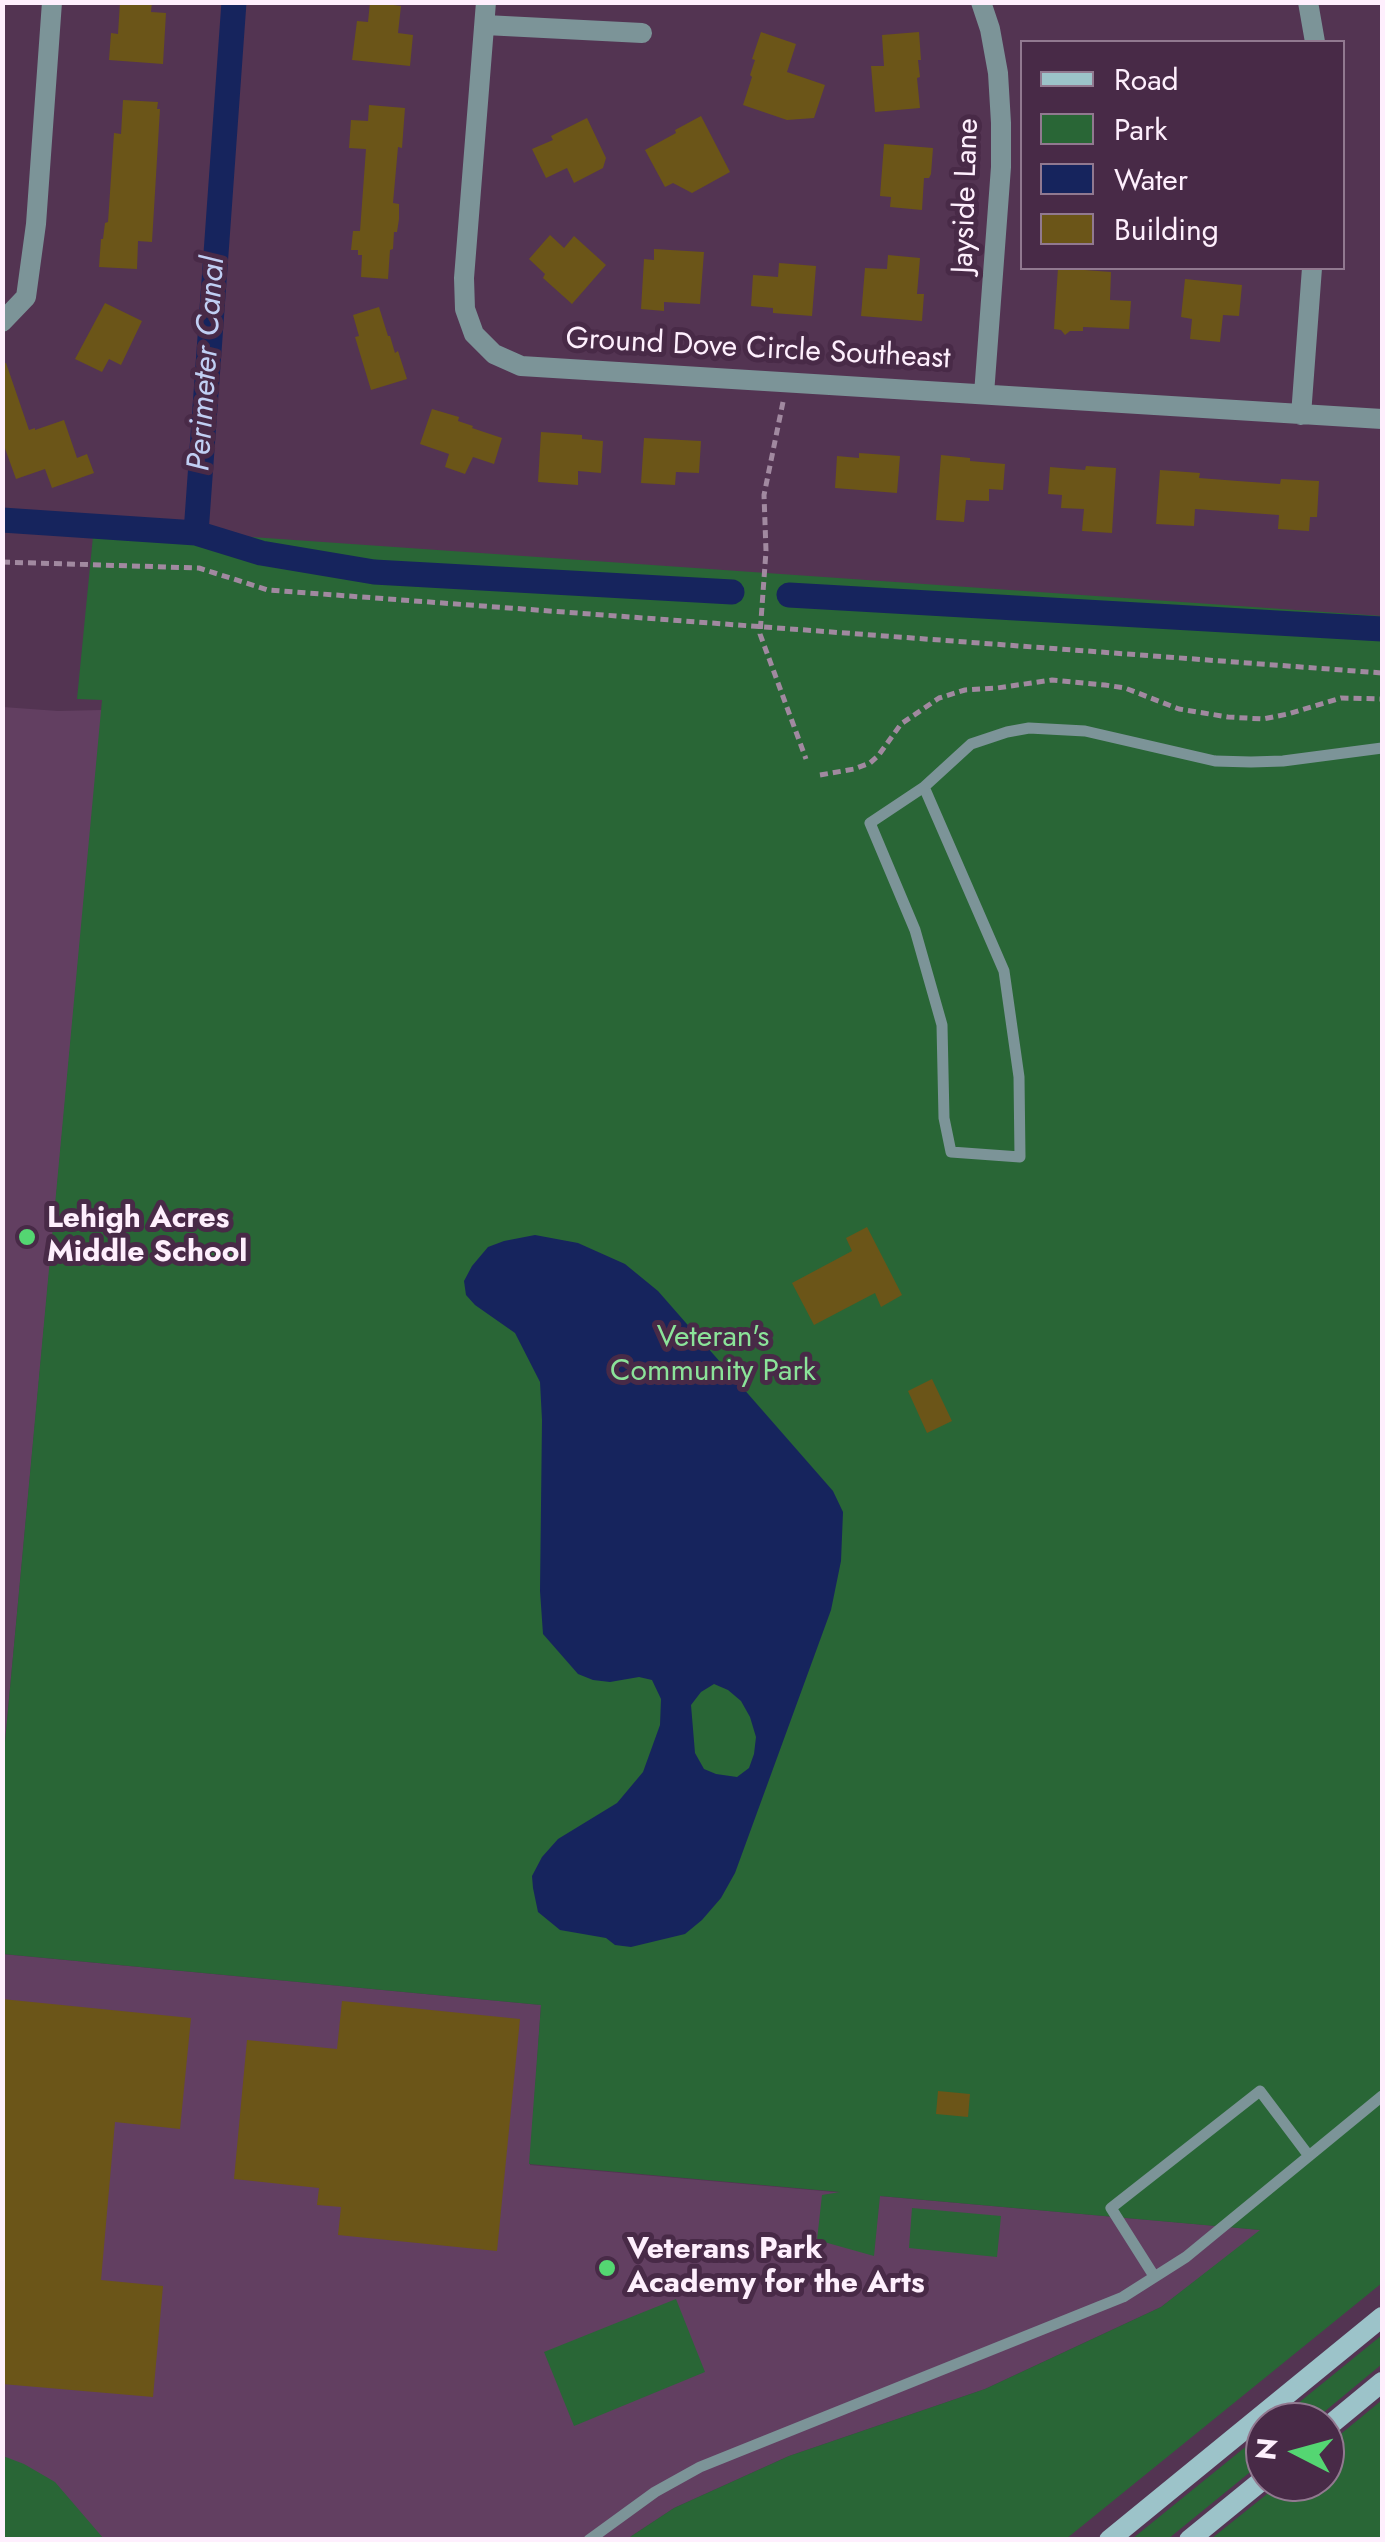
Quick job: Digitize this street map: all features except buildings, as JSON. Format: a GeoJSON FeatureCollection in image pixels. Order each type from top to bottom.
{"type":"FeatureCollection","features":[{"type":"Feature","properties":{"kind":"main road"},"geometry":{"type":"LineString","coordinates":[[1109,2540],[1382,2317]]}},
{"type":"Feature","properties":{"kind":"main road"},"geometry":{"type":"LineString","coordinates":[[1345,2413],[1382,2382]]}},
{"type":"Feature","properties":{"kind":"main road"},"geometry":{"type":"LineString","coordinates":[[1189,2540],[1245,2494]]}},
{"type":"Feature","properties":{"kind":"street"},"geometry":{"type":"LineString","coordinates":[[3,322],[26,297],[29,278],[52,2]]}},
{"type":"Feature","properties":{"kind":"street","name":"Ground Dove Circle Southeast"},"geometry":{"type":"LineString","coordinates":[[486,2],[464,278],[465,309],[474,334],[494,354],[521,366],[1382,419]]}},
{"type":"Feature","properties":{"kind":"street","name":"Jayside Lane"},"geometry":{"type":"LineString","coordinates":[[982,2],[998,73],[1001,123],[999,203],[984,394]]}},
{"type":"Feature","properties":{"kind":"street"},"geometry":{"type":"LineString","coordinates":[[1308,2],[1315,40]]}},
{"type":"Feature","properties":{"kind":"street"},"geometry":{"type":"LineString","coordinates":[[484,25],[642,33]]}},
{"type":"Feature","properties":{"kind":"street"},"geometry":{"type":"LineString","coordinates":[[1301,415],[1312,270]]}},
{"type":"Feature","properties":{"kind":"lane"},"geometry":{"type":"LineString","coordinates":[[924,787],[1004,971],[1019,1076],[1020,1157],[951,1152],[944,1118],[942,1024],[915,930],[870,824],[924,787],[971,744],[1030,728],[1085,731],[1215,760],[1250,762],[1382,748]]}},
{"type":"Feature","properties":{"kind":"lane"},"geometry":{"type":"LineString","coordinates":[[1154,2276],[1112,2208],[1245,2103],[1260,2092],[1309,2156]]}},
{"type":"Feature","properties":{"kind":"lane"},"geometry":{"type":"LineString","coordinates":[[589,2540],[655,2492],[700,2467],[1123,2297],[1186,2256],[1382,2096]]}},
{"type":"Feature","properties":{"kind":"path"},"geometry":{"type":"LineString","coordinates":[[787,384],[764,495],[766,551],[760,634],[806,759]]}},
{"type":"Feature","properties":{"kind":"path"},"geometry":{"type":"LineString","coordinates":[[2,562],[200,568],[268,590],[1382,674]]}},
{"type":"Feature","properties":{"kind":"path"},"geometry":{"type":"LineString","coordinates":[[820,775],[870,764],[901,724],[939,698],[965,690],[1052,680],[1088,683],[1125,688],[1178,709],[1263,718],[1341,698],[1382,699]]}},
{"type":"Feature","properties":{"kind":"shaded area","name":"Lehigh Acres Middle School"},"geometry":{"type":"Polygon","coordinates":[[[3,707],[102,710],[3,1763],[3,707]]]}},
{"type":"Feature","properties":{"kind":"shaded area","name":"Veterans Park Academy for the Arts"},"geometry":{"type":"Polygon","coordinates":[[[2,1954],[541,2005],[530,2165],[1262,2230],[1161,2307],[985,2389],[789,2456],[674,2508],[627,2539],[3,2539],[2,1954]]]}},
{"type":"Feature","properties":{"kind":"green space","name":"Veteran's Community Park"},"geometry":{"type":"Polygon","coordinates":[[[94,526],[1382,616],[1382,2283],[1066,2539],[627,2539],[674,2508],[789,2456],[985,2389],[1161,2307],[1260,2230],[880,2196],[874,2256],[817,2240],[822,2195],[840,2192],[529,2164],[541,2005],[3,1954],[3,1763],[102,700],[77,699],[94,526]]]}},
{"type":"Feature","properties":{"kind":"green space"},"geometry":{"type":"Polygon","coordinates":[[[912,2208],[1001,2216],[997,2257],[909,2248],[912,2208]]]}},
{"type":"Feature","properties":{"kind":"green space"},"geometry":{"type":"Polygon","coordinates":[[[676,2299],[705,2372],[574,2426],[544,2352],[676,2299]]]}},
{"type":"Feature","properties":{"kind":"green space"},"geometry":{"type":"Polygon","coordinates":[[[1382,2335],[1382,2364],[1336,2402],[1300,2402],[1382,2335]]]}},
{"type":"Feature","properties":{"kind":"green space"},"geometry":{"type":"Polygon","coordinates":[[[1382,2400],[1382,2539],[1211,2539],[1257,2502],[1345,2502],[1345,2431],[1382,2400]]]}},
{"type":"Feature","properties":{"kind":"green space"},"geometry":{"type":"Polygon","coordinates":[[[1245,2447],[1245,2476],[1168,2539],[1132,2539],[1245,2447]]]}},
{"type":"Feature","properties":{"kind":"green space"},"geometry":{"type":"Polygon","coordinates":[[[3,2456],[55,2482],[104,2539],[3,2539],[3,2456]]]}},
{"type":"Feature","properties":{"kind":"water"},"geometry":{"type":"Polygon","coordinates":[[[535,1235],[578,1243],[625,1264],[658,1291],[833,1491],[843,1512],[841,1561],[831,1610],[735,1873],[721,1898],[685,1934],[631,1947],[560,1930],[538,1912],[533,1888],[532,1876],[558,1839],[617,1803],[643,1772],[660,1725],[661,1699],[652,1680],[639,1677],[610,1682],[578,1674],[543,1634],[540,1382],[515,1333],[475,1305],[466,1295],[464,1281],[488,1247],[535,1235]],[[714,1684],[691,1705],[695,1753],[704,1769],[737,1777],[749,1768],[756,1737],[741,1701],[714,1684]]]}},
{"type":"Feature","properties":{"kind":"waterway","name":"Perimeter Canal"},"geometry":{"type":"LineString","coordinates":[[2,520],[196,533],[234,2]]}},
{"type":"Feature","properties":{"kind":"waterway"},"geometry":{"type":"LineString","coordinates":[[196,533],[261,553],[374,572],[732,592]]}},
{"type":"Feature","properties":{"kind":"waterway"},"geometry":{"type":"LineString","coordinates":[[789,595],[1382,629]]}},
{"type":"Feature","properties":{"kind":"place","name":"Lehigh Acres Middle School"},"geometry":{"type":"Point","coordinates":[27,1237]}},
{"type":"Feature","properties":{"kind":"place","name":"Veterans Park Academy for the Arts"},"geometry":{"type":"Point","coordinates":[607,2268]}}]}
